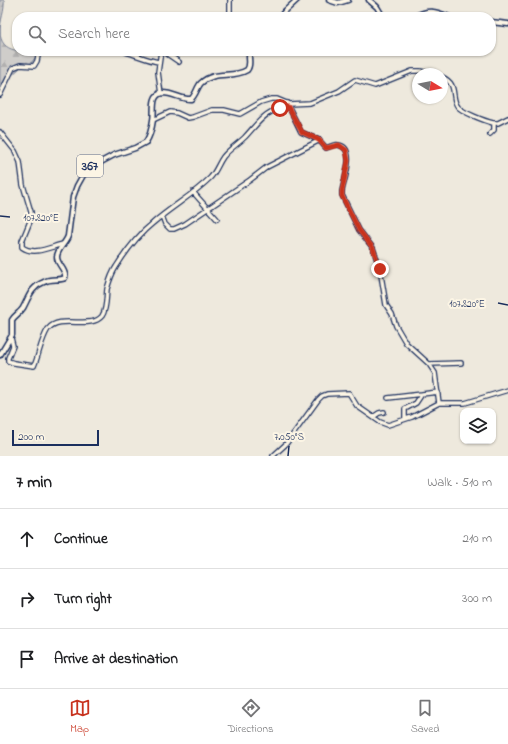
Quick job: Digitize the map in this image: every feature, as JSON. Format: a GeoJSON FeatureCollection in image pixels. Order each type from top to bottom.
{"type":"FeatureCollection","features":[{"type":"Feature","properties":{"kind":"main road"},"geometry":{"type":"LineString","coordinates":[[284,12],[297,0]]}},
{"type":"Feature","properties":{"kind":"main road"},"geometry":{"type":"LineString","coordinates":[[329,0],[337,3],[343,3],[348,0]]}},
{"type":"Feature","properties":{"kind":"main road"},"geometry":{"type":"LineString","coordinates":[[369,0],[380,12]]}},
{"type":"Feature","properties":{"kind":"main road"},"geometry":{"type":"LineString","coordinates":[[496,23],[508,24]]}},
{"type":"Feature","properties":{"kind":"main road"},"geometry":{"type":"LineString","coordinates":[[161,94],[179,96],[188,100],[191,99],[202,83],[211,77],[221,74],[238,74],[246,71],[250,66],[248,56]]}},
{"type":"Feature","properties":{"kind":"main road","name":"367"},"geometry":{"type":"LineString","coordinates":[[0,354],[11,338],[13,332],[12,320],[22,309],[32,290],[44,281],[52,279],[62,280],[65,278],[66,273],[59,264],[57,257],[58,252],[68,236],[73,197],[87,168],[114,155],[144,144],[149,138],[154,120],[154,101],[161,94]]}},
{"type":"Feature","properties":{"kind":"street"},"geometry":{"type":"LineString","coordinates":[[230,0],[230,12]]}},
{"type":"Feature","properties":{"kind":"street"},"geometry":{"type":"LineString","coordinates":[[0,95],[13,68],[18,66],[34,66],[38,56]]}},
{"type":"Feature","properties":{"kind":"street"},"geometry":{"type":"LineString","coordinates":[[139,56],[148,60],[159,62]]}},
{"type":"Feature","properties":{"kind":"street"},"geometry":{"type":"LineString","coordinates":[[161,56],[158,72],[161,94]]}},
{"type":"Feature","properties":{"kind":"street"},"geometry":{"type":"LineString","coordinates":[[170,56],[179,62]]}},
{"type":"Feature","properties":{"kind":"street"},"geometry":{"type":"LineString","coordinates":[[11,338],[13,346],[8,361],[14,364],[34,366],[45,336],[49,329],[54,325],[65,322],[77,323],[92,321],[101,318],[105,311],[107,290],[115,268],[143,231],[210,178],[224,156],[246,136],[260,120],[274,110],[288,105],[313,102],[344,89],[355,80],[375,86],[412,71]]}},
{"type":"Feature","properties":{"kind":"street"},"geometry":{"type":"LineString","coordinates":[[448,81],[454,91],[456,103],[459,107],[483,120],[494,124],[508,118]]}},
{"type":"Feature","properties":{"kind":"street"},"geometry":{"type":"LineString","coordinates":[[154,120],[164,114],[173,112],[188,118],[212,110],[224,110],[240,114],[261,102],[277,99],[288,105],[302,132],[320,140],[326,148],[339,145],[343,146],[348,152],[348,161],[342,196],[359,230],[373,248],[380,269],[384,299],[392,314],[396,326],[406,343],[429,364],[435,372],[439,403]]}},
{"type":"Feature","properties":{"kind":"street"},"geometry":{"type":"LineString","coordinates":[[490,134],[494,130],[494,124]]}},
{"type":"Feature","properties":{"kind":"street"},"geometry":{"type":"LineString","coordinates":[[0,132],[15,151],[20,162],[23,185],[31,212],[31,219],[22,241],[22,247],[30,250],[41,250],[64,244]]}},
{"type":"Feature","properties":{"kind":"street"},"geometry":{"type":"LineString","coordinates":[[162,216],[168,227],[173,229],[185,224],[250,180],[266,167],[320,140]]}},
{"type":"Feature","properties":{"kind":"street"},"geometry":{"type":"LineString","coordinates":[[193,192],[217,220]]}},
{"type":"Feature","properties":{"kind":"street"},"geometry":{"type":"LineString","coordinates":[[429,364],[461,363]]}},
{"type":"Feature","properties":{"kind":"street"},"geometry":{"type":"LineString","coordinates":[[273,456],[286,444],[324,394],[349,393],[357,406],[380,422],[388,425],[405,420],[439,403],[465,403],[508,390]]}},
{"type":"Feature","properties":{"kind":"street"},"geometry":{"type":"LineString","coordinates":[[388,398],[438,392]]}},
{"type":"Feature","properties":{"kind":"street"},"geometry":{"type":"LineString","coordinates":[[405,420],[405,409],[416,403],[422,394]]}},
{"type":"Feature","properties":{"kind":"street"},"geometry":{"type":"LineString","coordinates":[[373,417],[384,412]]}},
{"type":"Feature","properties":{"kind":"green space"},"geometry":{"type":"Polygon","coordinates":[[[0,0],[4,0],[4,4],[0,31],[0,0]]]}},
{"type":"Feature","properties":{"kind":"green space"},"geometry":{"type":"Polygon","coordinates":[[[0,31],[1,39],[4,44],[12,49],[12,56],[37,56],[30,64],[21,67],[11,76],[7,76],[0,87],[0,31]]]}},
{"type":"Feature","properties":{"kind":"route"},"geometry":{"type":"LineString","coordinates":[[280,108],[288,107],[303,134],[320,140],[326,148],[339,145],[343,146],[348,152],[348,161],[342,196],[361,234],[371,244],[380,269]]}}]}
